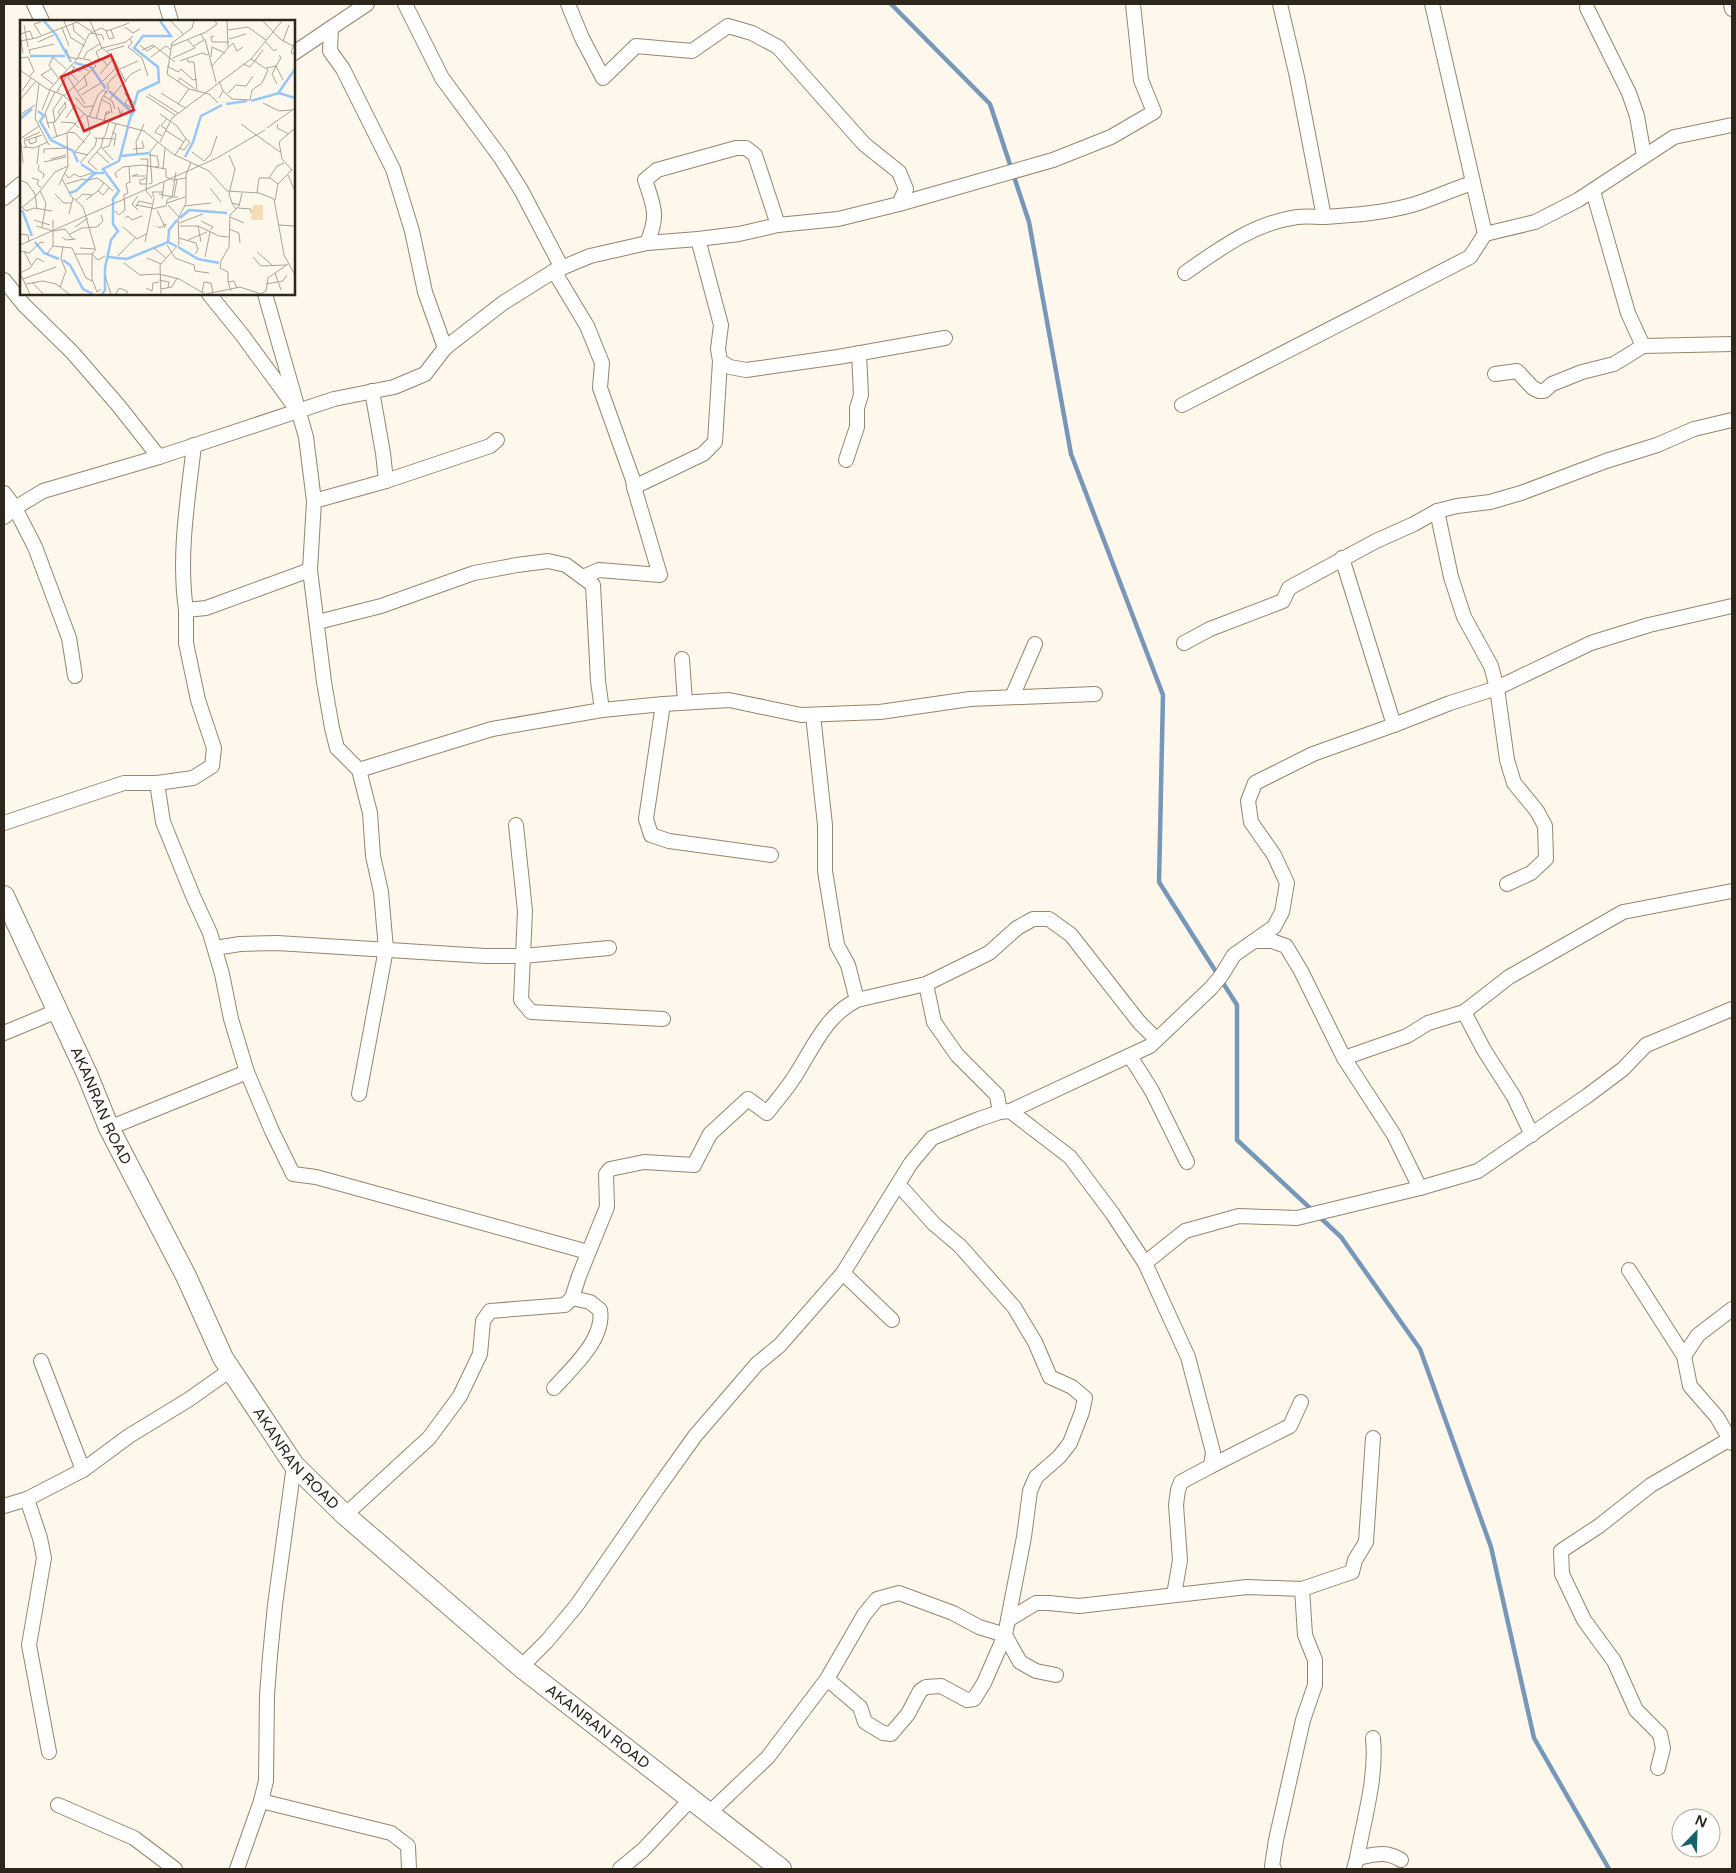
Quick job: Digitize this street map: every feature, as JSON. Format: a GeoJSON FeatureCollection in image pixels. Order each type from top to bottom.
{"type":"FeatureCollection","features":[{"type":"Feature","properties":{"kind":"main road","name":"AKANRAN ROAD"},"geometry":{"type":"LineString","coordinates":[[4,896],[87,1074],[109,1128],[186,1276],[223,1358],[294,1465],[345,1515],[521,1667],[781,1869]]}},
{"type":"Feature","properties":{"kind":"street"},"geometry":{"type":"LineString","coordinates":[[34,4],[42,20]]}},
{"type":"Feature","properties":{"kind":"street"},"geometry":{"type":"LineString","coordinates":[[166,4],[170,20]]}},
{"type":"Feature","properties":{"kind":"street"},"geometry":{"type":"LineString","coordinates":[[295,52],[367,4]]}},
{"type":"Feature","properties":{"kind":"street"},"geometry":{"type":"LineString","coordinates":[[405,4],[442,78],[501,158],[521,190],[587,326],[602,363],[600,388],[634,486],[660,574],[599,570],[584,577]]}},
{"type":"Feature","properties":{"kind":"street"},"geometry":{"type":"LineString","coordinates":[[568,4],[582,38],[603,78],[636,46],[692,51],[728,26],[752,34],[778,48],[864,144],[899,172],[906,190],[900,204]]}},
{"type":"Feature","properties":{"kind":"street"},"geometry":{"type":"LineString","coordinates":[[4,517],[43,491],[159,457],[334,399],[394,387],[426,374],[445,348],[503,303],[558,269],[590,256],[647,243],[698,240],[740,234],[778,225],[838,218],[900,204],[1053,160],[1111,136],[1154,112],[1141,80],[1133,4]]}},
{"type":"Feature","properties":{"kind":"street"},"geometry":{"type":"LineString","coordinates":[[1280,4],[1297,77],[1324,217]]}},
{"type":"Feature","properties":{"kind":"street"},"geometry":{"type":"LineString","coordinates":[[1432,4],[1485,234]]}},
{"type":"Feature","properties":{"kind":"street"},"geometry":{"type":"LineString","coordinates":[[1731,4],[1732,9]]}},
{"type":"Feature","properties":{"kind":"street"},"geometry":{"type":"LineString","coordinates":[[1589,5],[1629,93],[1637,116],[1644,156]]}},
{"type":"Feature","properties":{"kind":"street"},"geometry":{"type":"LineString","coordinates":[[331,28],[330,51],[343,69],[393,169],[412,231],[425,292],[445,348]]}},
{"type":"Feature","properties":{"kind":"street"},"geometry":{"type":"LineString","coordinates":[[1182,405],[1470,257],[1485,234],[1535,222],[1593,190],[1674,137],[1732,125]]}},
{"type":"Feature","properties":{"kind":"street"},"geometry":{"type":"LineString","coordinates":[[647,243],[655,226],[654,208],[645,180],[657,170],[736,148],[746,148],[755,155],[778,225]]}},
{"type":"Feature","properties":{"kind":"street"},"geometry":{"type":"LineString","coordinates":[[1184,273],[1225,245],[1265,225],[1298,217],[1364,214],[1410,206],[1473,183]]}},
{"type":"Feature","properties":{"kind":"street"},"geometry":{"type":"LineString","coordinates":[[4,198],[20,185]]}},
{"type":"Feature","properties":{"kind":"street"},"geometry":{"type":"LineString","coordinates":[[1593,190],[1628,313],[1643,346]]}},
{"type":"Feature","properties":{"kind":"street"},"geometry":{"type":"LineString","coordinates":[[634,486],[703,454],[715,442],[720,361],[718,349],[721,325],[698,240]]}},
{"type":"Feature","properties":{"kind":"street"},"geometry":{"type":"LineString","coordinates":[[4,280],[24,305],[72,352],[118,405],[159,457]]}},
{"type":"Feature","properties":{"kind":"street"},"geometry":{"type":"LineString","coordinates":[[210,295],[243,336],[298,412]]}},
{"type":"Feature","properties":{"kind":"street"},"geometry":{"type":"LineString","coordinates":[[264,295],[306,437],[314,501],[310,570],[324,682],[336,748],[359,770],[370,813],[373,856],[381,892],[386,949],[359,1094]]}},
{"type":"Feature","properties":{"kind":"street"},"geometry":{"type":"LineString","coordinates":[[720,361],[730,367],[746,370],[859,354],[945,338]]}},
{"type":"Feature","properties":{"kind":"street"},"geometry":{"type":"LineString","coordinates":[[1495,374],[1518,371],[1533,388],[1544,391],[1552,384],[1575,375],[1614,364],[1643,346],[1732,344]]}},
{"type":"Feature","properties":{"kind":"street"},"geometry":{"type":"LineString","coordinates":[[846,460],[857,427],[857,408],[861,394],[859,354]]}},
{"type":"Feature","properties":{"kind":"street"},"geometry":{"type":"LineString","coordinates":[[372,391],[386,481]]}},
{"type":"Feature","properties":{"kind":"street"},"geometry":{"type":"LineString","coordinates":[[1184,643],[1210,629],[1283,601],[1289,588],[1334,565],[1342,558],[1437,511],[1505,498],[1606,461],[1657,445],[1694,429],[1732,420]]}},
{"type":"Feature","properties":{"kind":"street"},"geometry":{"type":"LineString","coordinates":[[314,501],[386,481],[490,446],[497,440]]}},
{"type":"Feature","properties":{"kind":"street"},"geometry":{"type":"LineString","coordinates":[[4,823],[124,783],[157,783],[193,778],[212,766],[214,748],[198,700],[186,643],[186,610],[183,590],[184,536],[194,445]]}},
{"type":"Feature","properties":{"kind":"street"},"geometry":{"type":"LineString","coordinates":[[4,493],[15,508],[35,547],[69,638],[75,676]]}},
{"type":"Feature","properties":{"kind":"street"},"geometry":{"type":"LineString","coordinates":[[1437,511],[1452,577],[1464,617],[1491,666],[1497,688],[1507,760],[1514,783],[1537,811],[1545,826],[1546,859],[1531,873],[1507,884]]}},
{"type":"Feature","properties":{"kind":"street"},"geometry":{"type":"LineString","coordinates":[[1342,558],[1394,725]]}},
{"type":"Feature","properties":{"kind":"street"},"geometry":{"type":"LineString","coordinates":[[318,622],[381,606],[474,573],[517,565],[548,562],[566,565],[593,585],[598,681],[602,710]]}},
{"type":"Feature","properties":{"kind":"street"},"geometry":{"type":"LineString","coordinates":[[186,610],[206,608],[310,570]]}},
{"type":"Feature","properties":{"kind":"street"},"geometry":{"type":"LineString","coordinates":[[521,1667],[547,1641],[577,1605],[695,1436],[757,1364],[780,1345],[843,1273],[911,1163],[932,1138],[1005,1112],[1150,1046],[1211,988],[1221,976],[1234,954],[1274,928],[1282,912],[1287,884],[1274,855],[1251,822],[1248,801],[1255,783],[1313,754],[1450,703],[1497,688],[1591,642],[1649,625],[1732,606]]}},
{"type":"Feature","properties":{"kind":"street"},"geometry":{"type":"LineString","coordinates":[[1012,697],[1036,644]]}},
{"type":"Feature","properties":{"kind":"street"},"geometry":{"type":"LineString","coordinates":[[682,659],[684,702]]}},
{"type":"Feature","properties":{"kind":"street"},"geometry":{"type":"LineString","coordinates":[[359,770],[492,729],[602,710],[684,702],[730,700],[801,715],[880,712],[970,699],[1095,694]]}},
{"type":"Feature","properties":{"kind":"street"},"geometry":{"type":"LineString","coordinates":[[663,704],[646,819],[651,835],[669,841],[771,855]]}},
{"type":"Feature","properties":{"kind":"street"},"geometry":{"type":"LineString","coordinates":[[813,714],[825,825],[824,871],[837,945],[848,965],[857,1000]]}},
{"type":"Feature","properties":{"kind":"street"},"geometry":{"type":"LineString","coordinates":[[157,783],[163,822],[215,948],[231,1020],[247,1072],[293,1174],[316,1177],[588,1252]]}},
{"type":"Feature","properties":{"kind":"street"},"geometry":{"type":"LineString","coordinates":[[516,825],[525,911],[521,1000],[531,1012],[663,1019]]}},
{"type":"Feature","properties":{"kind":"street"},"geometry":{"type":"LineString","coordinates":[[1344,1058],[1407,1036],[1428,1023],[1464,1012],[1509,977],[1623,912],[1732,891]]}},
{"type":"Feature","properties":{"kind":"street"},"geometry":{"type":"LineString","coordinates":[[345,1515],[429,1438],[460,1396],[480,1354],[483,1321],[490,1311],[565,1305],[572,1298],[588,1252],[607,1207],[606,1174],[610,1169],[644,1162],[694,1164],[710,1134],[748,1100],[767,1113],[794,1078],[828,1022],[847,1005],[857,1000],[926,984],[989,952],[1017,928],[1033,919],[1049,919],[1070,935],[1139,1022],[1156,1039]]}},
{"type":"Feature","properties":{"kind":"street"},"geometry":{"type":"LineString","coordinates":[[1255,941],[1272,941],[1286,946],[1301,971],[1344,1058],[1394,1135],[1420,1188]]}},
{"type":"Feature","properties":{"kind":"street"},"geometry":{"type":"LineString","coordinates":[[215,948],[261,943],[485,956],[524,956],[609,948]]}},
{"type":"Feature","properties":{"kind":"street"},"geometry":{"type":"LineString","coordinates":[[926,984],[934,1022],[957,1055],[997,1095],[1005,1112],[1070,1157],[1112,1213],[1145,1263],[1188,1357],[1213,1452],[1211,1466]]}},
{"type":"Feature","properties":{"kind":"street"},"geometry":{"type":"LineString","coordinates":[[1145,1263],[1185,1231],[1240,1216],[1297,1218],[1420,1188],[1478,1171],[1532,1135],[1622,1069],[1646,1045],[1732,1009]]}},
{"type":"Feature","properties":{"kind":"street"},"geometry":{"type":"LineString","coordinates":[[4,1032],[58,1011]]}},
{"type":"Feature","properties":{"kind":"street"},"geometry":{"type":"LineString","coordinates":[[1464,1012],[1484,1050],[1514,1097],[1532,1135]]}},
{"type":"Feature","properties":{"kind":"street"},"geometry":{"type":"LineString","coordinates":[[1130,1056],[1152,1092],[1187,1162]]}},
{"type":"Feature","properties":{"kind":"street"},"geometry":{"type":"LineString","coordinates":[[109,1128],[247,1072]]}},
{"type":"Feature","properties":{"kind":"street"},"geometry":{"type":"LineString","coordinates":[[828,1679],[860,1707],[865,1722],[884,1733],[891,1734],[908,1714],[920,1691],[926,1687],[941,1686],[967,1700],[974,1699],[984,1683],[1005,1635],[1024,1537],[1030,1491],[1036,1477],[1059,1457],[1070,1443],[1082,1412],[1085,1398],[1072,1387],[1050,1377],[1035,1342],[1014,1307],[960,1246],[934,1224],[899,1185]]}},
{"type":"Feature","properties":{"kind":"street"},"geometry":{"type":"LineString","coordinates":[[1630,1270],[1684,1356],[1690,1386],[1717,1417],[1731,1441],[1651,1485],[1599,1526],[1561,1551],[1562,1574],[1584,1620],[1614,1661],[1636,1710],[1660,1734],[1663,1748],[1658,1768]]}},
{"type":"Feature","properties":{"kind":"street"},"geometry":{"type":"LineString","coordinates":[[843,1273],[892,1320]]}},
{"type":"Feature","properties":{"kind":"street"},"geometry":{"type":"LineString","coordinates":[[554,1388],[588,1350],[602,1320],[600,1310],[590,1302],[572,1298]]}},
{"type":"Feature","properties":{"kind":"street"},"geometry":{"type":"LineString","coordinates":[[1684,1356],[1698,1335],[1732,1309]]}},
{"type":"Feature","properties":{"kind":"street"},"geometry":{"type":"LineString","coordinates":[[41,1361],[83,1470]]}},
{"type":"Feature","properties":{"kind":"street"},"geometry":{"type":"LineString","coordinates":[[4,1506],[26,1499],[83,1470],[129,1436],[188,1400],[232,1369]]}},
{"type":"Feature","properties":{"kind":"street"},"geometry":{"type":"LineString","coordinates":[[1174,1595],[1180,1560],[1176,1505],[1181,1482],[1290,1426],[1301,1402]]}},
{"type":"Feature","properties":{"kind":"street"},"geometry":{"type":"LineString","coordinates":[[1008,1620],[1036,1603],[1079,1606],[1247,1587],[1302,1589],[1352,1572],[1355,1560],[1366,1542],[1373,1438]]}},
{"type":"Feature","properties":{"kind":"street"},"geometry":{"type":"LineString","coordinates":[[236,1869],[262,1801],[266,1781],[267,1695],[273,1622],[294,1465]]}},
{"type":"Feature","properties":{"kind":"street"},"geometry":{"type":"LineString","coordinates":[[26,1499],[40,1538],[44,1558],[29,1645],[49,1752]]}},
{"type":"Feature","properties":{"kind":"street"},"geometry":{"type":"LineString","coordinates":[[1274,1869],[1272,1866],[1276,1840],[1303,1720],[1315,1685],[1315,1660],[1305,1635],[1302,1589]]}},
{"type":"Feature","properties":{"kind":"street"},"geometry":{"type":"LineString","coordinates":[[709,1813],[768,1758],[828,1679],[864,1616],[877,1599],[899,1593],[953,1613],[979,1627],[1005,1635],[1020,1662],[1036,1671],[1056,1675]]}},
{"type":"Feature","properties":{"kind":"street"},"geometry":{"type":"LineString","coordinates":[[1356,1864],[1375,1754],[1373,1738]]}},
{"type":"Feature","properties":{"kind":"street"},"geometry":{"type":"LineString","coordinates":[[620,1869],[643,1850],[690,1800]]}},
{"type":"Feature","properties":{"kind":"street"},"geometry":{"type":"LineString","coordinates":[[262,1801],[391,1833],[408,1846],[409,1869]]}},
{"type":"Feature","properties":{"kind":"street"},"geometry":{"type":"LineString","coordinates":[[58,1805],[134,1838],[175,1869]]}},
{"type":"Feature","properties":{"kind":"street"},"geometry":{"type":"LineString","coordinates":[[1356,1864],[1377,1853],[1393,1855],[1401,1860]]}},
{"type":"Feature","properties":{"kind":"waterway"},"geometry":{"type":"LineString","coordinates":[[891,4],[990,104],[1029,222],[1071,454],[1163,695],[1159,882],[1237,1005],[1237,1140],[1341,1237],[1420,1349],[1491,1547],[1534,1738],[1609,1869]]}}]}
